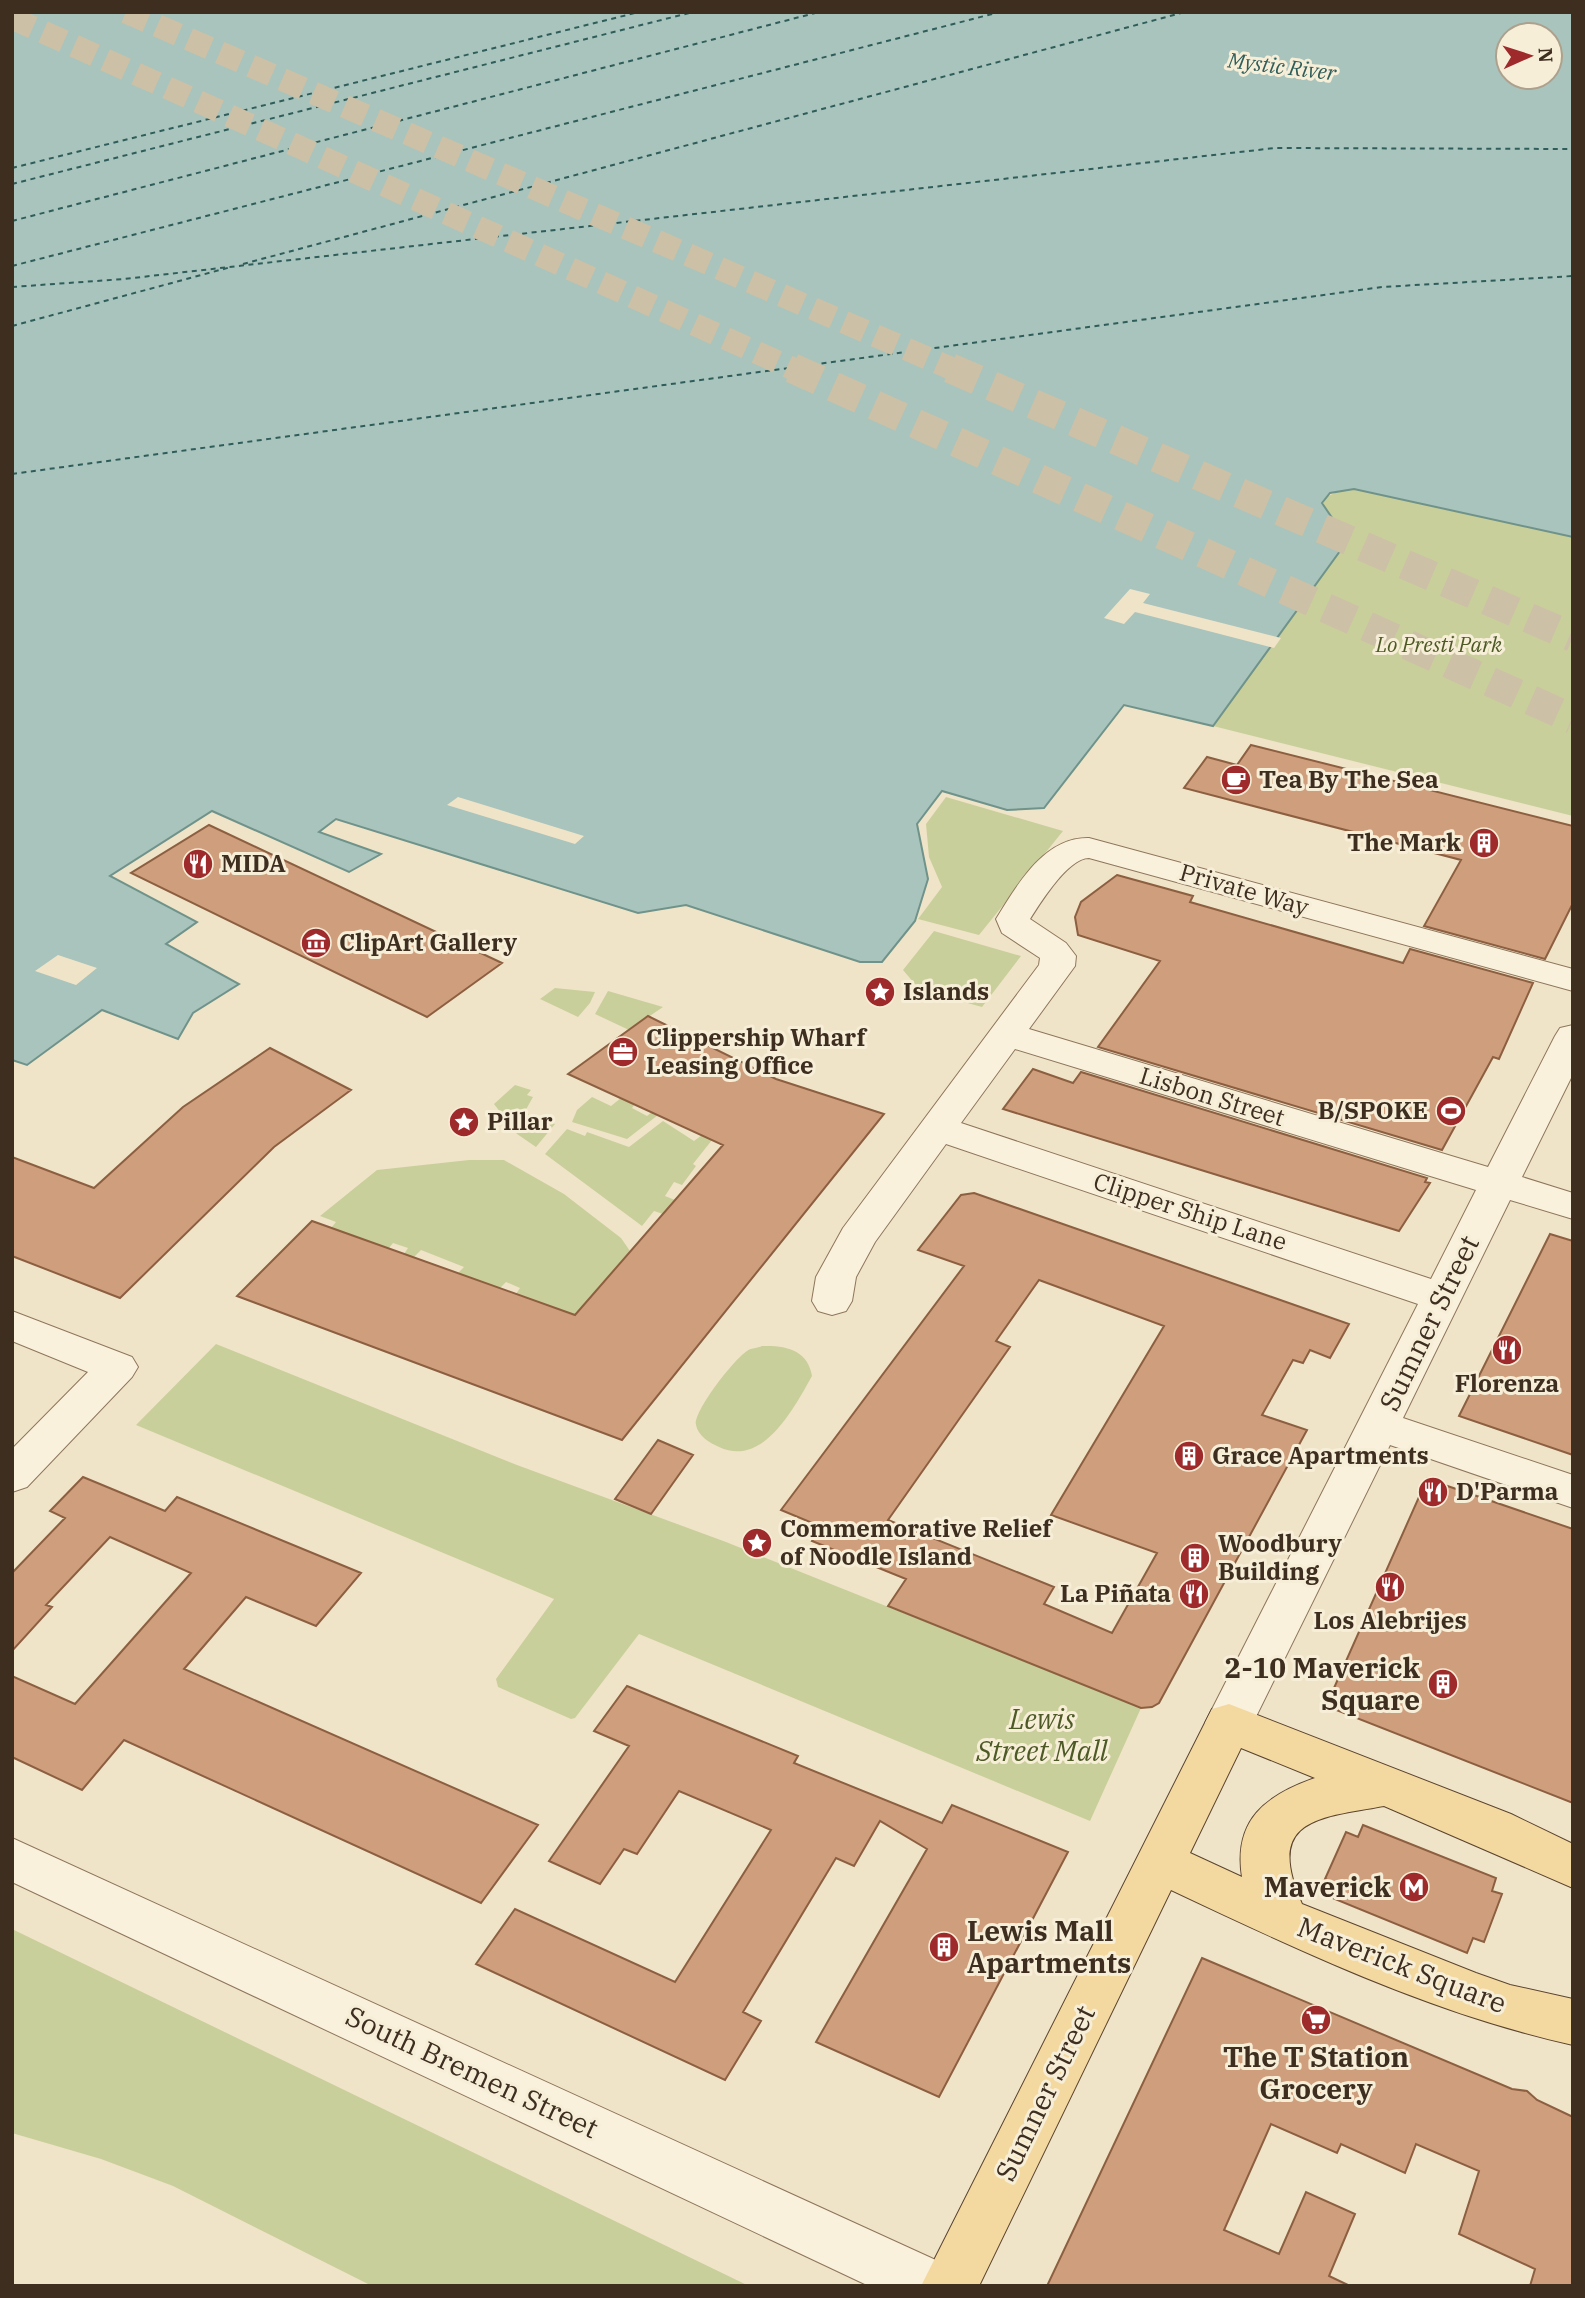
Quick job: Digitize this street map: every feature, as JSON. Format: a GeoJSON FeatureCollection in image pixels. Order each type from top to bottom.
{"type":"FeatureCollection","features":[{"type":"Feature","properties":{"kind":"main road"},"geometry":{"type":"LineString","coordinates":[[1229,1723],[1493,1829],[1573,1867]]}},
{"type":"Feature","properties":{"kind":"main road","name":"Sumner Street"},"geometry":{"type":"LineString","coordinates":[[949,2286],[1229,1723]]}},
{"type":"Feature","properties":{"kind":"main road"},"geometry":{"type":"LineString","coordinates":[[1283,1919],[1271,1898],[1263,1868],[1264,1844],[1279,1819],[1308,1798],[1342,1789],[1388,1787]]}},
{"type":"Feature","properties":{"kind":"main road","name":"Maverick Square"},"geometry":{"type":"LineString","coordinates":[[1160,1862],[1283,1919],[1498,2004],[1573,2022]]}},
{"type":"Feature","properties":{"kind":"street","name":"Private Way"},"geometry":{"type":"LineString","coordinates":[[1006,1034],[1057,966],[1058,956],[1052,949],[1021,933],[1014,926],[1013,919],[1060,859],[1071,851],[1086,847],[1554,977],[1573,980]]}},
{"type":"Feature","properties":{"kind":"street"},"geometry":{"type":"LineString","coordinates":[[832,1301],[836,1278],[846,1254],[1006,1034]]}},
{"type":"Feature","properties":{"kind":"street","name":"Lisbon Street"},"geometry":{"type":"LineString","coordinates":[[1006,1034],[1573,1206]]}},
{"type":"Feature","properties":{"kind":"street","name":"Sumner Street"},"geometry":{"type":"LineString","coordinates":[[1229,1723],[1573,1036]]}},
{"type":"Feature","properties":{"kind":"street","name":"Clipper Ship Lane"},"geometry":{"type":"LineString","coordinates":[[938,1128],[1442,1297]]}},
{"type":"Feature","properties":{"kind":"street"},"geometry":{"type":"LineString","coordinates":[[12,1325],[117,1367],[12,1476]]}},
{"type":"Feature","properties":{"kind":"street"},"geometry":{"type":"LineString","coordinates":[[1378,1425],[1573,1492]]}},
{"type":"Feature","properties":{"kind":"street","name":"South Bremen Street"},"geometry":{"type":"LineString","coordinates":[[12,1859],[931,2286]]}},
{"type":"Feature","properties":{"kind":"green space","name":"Lo Presti Park"},"geometry":{"type":"Polygon","coordinates":[[[1354,489],[1573,537],[1573,816],[1213,726],[1340,551],[1335,520],[1323,506],[1324,498],[1341,490],[1354,489]]]}},
{"type":"Feature","properties":{"kind":"green space"},"geometry":{"type":"Polygon","coordinates":[[[946,797],[1063,831],[979,935],[918,919],[942,887],[929,857],[926,824],[946,797]]]}},
{"type":"Feature","properties":{"kind":"green space"},"geometry":{"type":"Polygon","coordinates":[[[934,931],[1021,956],[982,1007],[920,990],[903,970],[934,931]]]}},
{"type":"Feature","properties":{"kind":"green space"},"geometry":{"type":"Polygon","coordinates":[[[555,988],[595,992],[578,1017],[540,999],[555,988]]]}},
{"type":"Feature","properties":{"kind":"green space"},"geometry":{"type":"Polygon","coordinates":[[[608,991],[663,1007],[629,1030],[595,1014],[608,991]]]}},
{"type":"Feature","properties":{"kind":"green space"},"geometry":{"type":"Polygon","coordinates":[[[515,1085],[531,1090],[527,1095],[533,1097],[524,1113],[555,1124],[536,1147],[517,1134],[494,1104],[515,1085]]]}},
{"type":"Feature","properties":{"kind":"green space"},"geometry":{"type":"Polygon","coordinates":[[[592,1097],[611,1106],[621,1098],[635,1104],[632,1108],[647,1116],[652,1112],[658,1115],[627,1139],[572,1122],[577,1110],[592,1097]]]}},
{"type":"Feature","properties":{"kind":"green space"},"geometry":{"type":"Polygon","coordinates":[[[663,1121],[694,1141],[702,1135],[712,1140],[693,1164],[696,1166],[682,1185],[674,1182],[665,1196],[675,1200],[663,1214],[654,1211],[642,1226],[545,1154],[567,1129],[585,1136],[587,1132],[629,1147],[663,1121]]]}},
{"type":"Feature","properties":{"kind":"green space"},"geometry":{"type":"Polygon","coordinates":[[[469,1160],[504,1160],[564,1194],[621,1238],[630,1251],[575,1315],[516,1294],[520,1288],[506,1282],[500,1288],[458,1273],[464,1267],[421,1250],[414,1257],[404,1254],[408,1248],[393,1243],[389,1248],[331,1228],[336,1222],[320,1216],[377,1170],[469,1160]]]}},
{"type":"Feature","properties":{"kind":"green space","name":"Lewis Street Mall"},"geometry":{"type":"Polygon","coordinates":[[[216,1344],[517,1465],[726,1542],[1141,1708],[1090,1821],[639,1634],[575,1718],[571,1719],[498,1687],[496,1679],[554,1599],[136,1425],[216,1344]]]}},
{"type":"Feature","properties":{"kind":"green space"},"geometry":{"type":"Polygon","coordinates":[[[762,1346],[787,1348],[801,1355],[810,1367],[812,1376],[786,1418],[763,1442],[750,1449],[735,1451],[719,1447],[699,1433],[697,1418],[707,1398],[733,1364],[748,1350],[762,1346]]]}},
{"type":"Feature","properties":{"kind":"green space"},"geometry":{"type":"Polygon","coordinates":[[[12,1929],[749,2286],[372,2286],[173,2186],[101,2159],[12,2133],[12,1929]]]}},
{"type":"Feature","properties":{"kind":"water","name":"Mystic River"},"geometry":{"type":"Polygon","coordinates":[[[12,12],[1573,12],[1573,537],[1354,489],[1330,493],[1322,503],[1345,537],[1340,551],[1213,726],[1124,705],[1044,808],[1007,810],[942,791],[917,824],[928,879],[915,921],[882,962],[860,962],[686,905],[638,913],[336,819],[319,832],[381,854],[349,872],[212,811],[110,876],[197,922],[166,944],[239,984],[193,1013],[178,1039],[102,1010],[27,1065],[12,1060],[12,12]]]}},
{"type":"Feature","properties":{"kind":"pier"},"geometry":{"type":"Polygon","coordinates":[[[1130,589],[1150,594],[1143,603],[1281,638],[1274,648],[1135,612],[1124,624],[1104,618],[1130,589]]]}},
{"type":"Feature","properties":{"kind":"pier"},"geometry":{"type":"Polygon","coordinates":[[[458,797],[584,836],[575,844],[447,805],[458,797]]]}},
{"type":"Feature","properties":{"kind":"pier"},"geometry":{"type":"Polygon","coordinates":[[[58,955],[97,968],[76,985],[35,971],[58,955]]]}},
{"type":"Feature","properties":{"kind":"building","name":"The Mark"},"geometry":{"type":"Polygon","coordinates":[[[1251,745],[1573,826],[1573,903],[1545,959],[1424,926],[1461,860],[1184,788],[1207,757],[1237,765],[1251,745]]]}},
{"type":"Feature","properties":{"kind":"building"},"geometry":{"type":"Polygon","coordinates":[[[209,825],[502,963],[427,1017],[131,873],[209,825]]]}},
{"type":"Feature","properties":{"kind":"building"},"geometry":{"type":"Polygon","coordinates":[[[1117,875],[1193,896],[1190,902],[1403,963],[1410,949],[1533,983],[1499,1059],[1493,1057],[1442,1150],[1098,1047],[1160,961],[1078,935],[1075,917],[1081,902],[1117,875]]]}},
{"type":"Feature","properties":{"kind":"building"},"geometry":{"type":"Polygon","coordinates":[[[648,1016],[776,1079],[884,1114],[622,1440],[237,1296],[312,1221],[575,1315],[723,1145],[568,1074],[648,1016]]]}},
{"type":"Feature","properties":{"kind":"building"},"geometry":{"type":"Polygon","coordinates":[[[270,1048],[351,1090],[274,1147],[120,1298],[12,1256],[12,1157],[94,1188],[183,1107],[270,1048]]]}},
{"type":"Feature","properties":{"kind":"building"},"geometry":{"type":"Polygon","coordinates":[[[1033,1069],[1073,1083],[1081,1072],[1427,1178],[1425,1182],[1430,1183],[1399,1231],[1003,1109],[1033,1069]]]}},
{"type":"Feature","properties":{"kind":"building"},"geometry":{"type":"Polygon","coordinates":[[[974,1193],[1349,1324],[1330,1358],[1310,1350],[1303,1363],[1293,1360],[1262,1415],[1307,1430],[1159,1703],[1152,1707],[1141,1708],[888,1606],[906,1579],[812,1541],[822,1527],[781,1510],[964,1266],[918,1250],[961,1195],[974,1193]],[[1039,1280],[996,1341],[1010,1347],[888,1520],[1054,1587],[1044,1604],[1112,1633],[1157,1553],[1051,1515],[1164,1326],[1039,1280]]]}},
{"type":"Feature","properties":{"kind":"building"},"geometry":{"type":"Polygon","coordinates":[[[1550,1234],[1573,1241],[1573,1455],[1459,1416],[1550,1234]]]}},
{"type":"Feature","properties":{"kind":"building"},"geometry":{"type":"Polygon","coordinates":[[[658,1440],[693,1455],[651,1514],[615,1499],[658,1440]]]}},
{"type":"Feature","properties":{"kind":"building"},"geometry":{"type":"Polygon","coordinates":[[[83,1477],[165,1511],[177,1497],[361,1573],[316,1626],[246,1597],[184,1669],[538,1825],[481,1903],[124,1740],[82,1790],[12,1757],[12,1676],[75,1704],[191,1573],[110,1537],[46,1605],[52,1607],[12,1651],[12,1573],[65,1518],[50,1511],[83,1477]]]}},
{"type":"Feature","properties":{"kind":"building"},"geometry":{"type":"Polygon","coordinates":[[[1427,1479],[1573,1529],[1573,1803],[1326,1706],[1427,1479]]]}},
{"type":"Feature","properties":{"kind":"building"},"geometry":{"type":"Polygon","coordinates":[[[627,1686],[798,1756],[794,1763],[942,1823],[952,1805],[1068,1852],[939,2097],[816,2042],[927,1849],[880,1821],[854,1866],[836,1858],[743,2012],[761,2021],[725,2080],[476,1964],[515,1909],[675,1982],[771,1830],[679,1791],[637,1854],[624,1849],[600,1884],[549,1861],[629,1746],[594,1731],[627,1686]]]}},
{"type":"Feature","properties":{"kind":"building","name":"Maverick"},"geometry":{"type":"Polygon","coordinates":[[[1363,1825],[1496,1878],[1492,1891],[1502,1894],[1484,1942],[1473,1938],[1467,1953],[1330,1897],[1336,1883],[1325,1879],[1346,1832],[1358,1837],[1363,1825]]]}},
{"type":"Feature","properties":{"kind":"building"},"geometry":{"type":"Polygon","coordinates":[[[1202,1958],[1512,2089],[1527,2091],[1537,2100],[1573,2117],[1573,2286],[1530,2286],[1535,2269],[1459,2234],[1479,2171],[1416,2144],[1405,2173],[1341,2144],[1337,2153],[1271,2124],[1224,2230],[1279,2254],[1306,2192],[1355,2214],[1329,2276],[1350,2286],[1047,2286],[1202,1958]]]}},
{"type":"Feature","properties":{"kind":"ferry route"},"geometry":{"type":"LineString","coordinates":[[12,168],[639,12]]}},
{"type":"Feature","properties":{"kind":"ferry route"},"geometry":{"type":"LineString","coordinates":[[12,184],[693,12]]}},
{"type":"Feature","properties":{"kind":"ferry route"},"geometry":{"type":"LineString","coordinates":[[12,221],[819,12]]}},
{"type":"Feature","properties":{"kind":"ferry route"},"geometry":{"type":"LineString","coordinates":[[12,266],[1000,12]]}},
{"type":"Feature","properties":{"kind":"ferry route"},"geometry":{"type":"LineString","coordinates":[[243,264],[1185,12]]}},
{"type":"Feature","properties":{"kind":"ferry route"},"geometry":{"type":"LineString","coordinates":[[12,287],[124,279],[1275,148],[1573,149]]}},
{"type":"Feature","properties":{"kind":"ferry route"},"geometry":{"type":"LineString","coordinates":[[12,326],[231,267]]}},
{"type":"Feature","properties":{"kind":"ferry route"},"geometry":{"type":"LineString","coordinates":[[12,474],[1382,287],[1573,276]]}},
{"type":"Feature","properties":{"kind":"tunnel"},"geometry":{"type":"LineString","coordinates":[[126,12],[955,370]]}},
{"type":"Feature","properties":{"kind":"tunnel"},"geometry":{"type":"LineString","coordinates":[[12,18],[796,370]]}},
{"type":"Feature","properties":{"kind":"tunnel"},"geometry":{"type":"LineString","coordinates":[[792,368],[1573,719]]}},
{"type":"Feature","properties":{"kind":"tunnel"},"geometry":{"type":"LineString","coordinates":[[950,368],[1573,637]]}},
{"type":"Feature","properties":{"kind":"place","name":"Tea By The Sea"},"geometry":{"type":"Point","coordinates":[1236,780]}},
{"type":"Feature","properties":{"kind":"place","name":"The Mark"},"geometry":{"type":"Point","coordinates":[1484,843]}},
{"type":"Feature","properties":{"kind":"place","name":"MIDA"},"geometry":{"type":"Point","coordinates":[198,864]}},
{"type":"Feature","properties":{"kind":"place","name":"ClipArt Gallery"},"geometry":{"type":"Point","coordinates":[316,943]}},
{"type":"Feature","properties":{"kind":"place","name":"Islands"},"geometry":{"type":"Point","coordinates":[880,992]}},
{"type":"Feature","properties":{"kind":"place","name":"Clippership Wharf Leasing Office"},"geometry":{"type":"Point","coordinates":[623,1052]}},
{"type":"Feature","properties":{"kind":"place","name":"B/SPOKE"},"geometry":{"type":"Point","coordinates":[1451,1111]}},
{"type":"Feature","properties":{"kind":"place","name":"Pillar"},"geometry":{"type":"Point","coordinates":[464,1122]}},
{"type":"Feature","properties":{"kind":"place","name":"Florenza"},"geometry":{"type":"Point","coordinates":[1507,1350]}},
{"type":"Feature","properties":{"kind":"place","name":"Grace Apartments"},"geometry":{"type":"Point","coordinates":[1189,1456]}},
{"type":"Feature","properties":{"kind":"place","name":"D'Parma"},"geometry":{"type":"Point","coordinates":[1433,1492]}},
{"type":"Feature","properties":{"kind":"place","name":"Commemorative Relief of Noodle Island"},"geometry":{"type":"Point","coordinates":[757,1543]}},
{"type":"Feature","properties":{"kind":"place","name":"Woodbury Building"},"geometry":{"type":"Point","coordinates":[1195,1558]}},
{"type":"Feature","properties":{"kind":"place","name":"Los Alebrijes"},"geometry":{"type":"Point","coordinates":[1390,1587]}},
{"type":"Feature","properties":{"kind":"place","name":"La Piñata"},"geometry":{"type":"Point","coordinates":[1194,1594]}},
{"type":"Feature","properties":{"kind":"place","name":"2-10 Maverick Square"},"geometry":{"type":"Point","coordinates":[1443,1684]}},
{"type":"Feature","properties":{"kind":"place","name":"Maverick"},"geometry":{"type":"Point","coordinates":[1414,1887]}},
{"type":"Feature","properties":{"kind":"place","name":"Lewis Mall Apartments"},"geometry":{"type":"Point","coordinates":[944,1947]}},
{"type":"Feature","properties":{"kind":"place","name":"The T Station Grocery"},"geometry":{"type":"Point","coordinates":[1316,2020]}}]}
